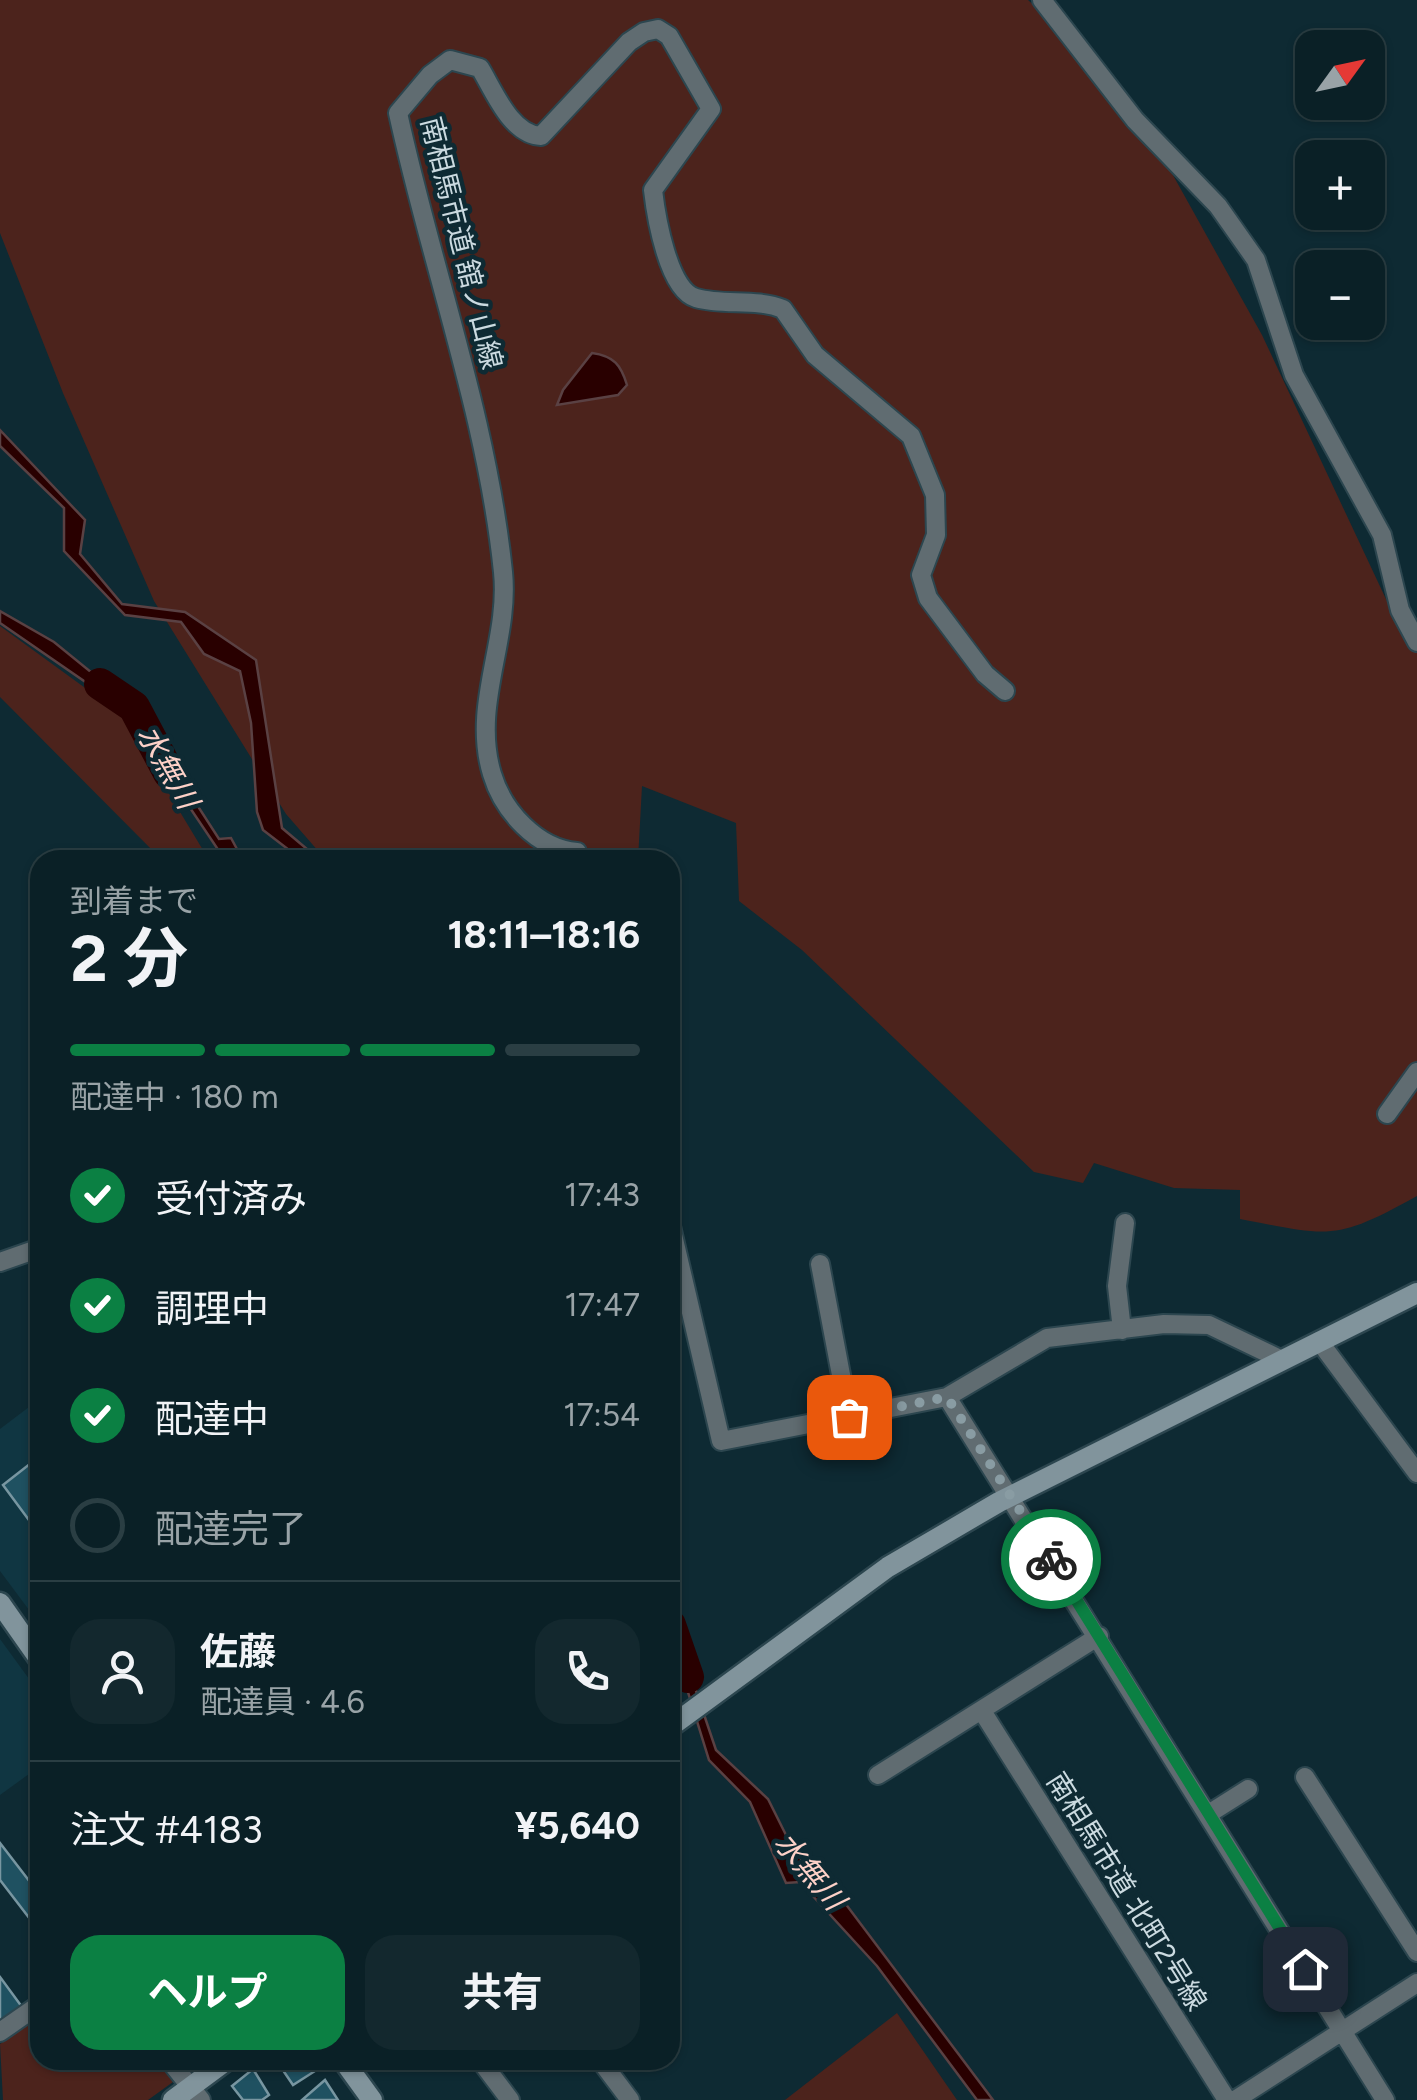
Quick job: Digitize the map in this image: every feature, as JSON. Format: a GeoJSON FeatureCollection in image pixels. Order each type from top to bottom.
{"type":"FeatureCollection","features":[{"type":"Feature","properties":{"kind":"street"},"geometry":{"type":"LineString","coordinates":[[1042,0],[1135,120],[1218,206],[1256,260],[1294,375],[1382,534],[1400,610],[1417,642]]}},
{"type":"Feature","properties":{"kind":"street","name":"南相馬市道 舘ノ山線"},"geometry":{"type":"LineString","coordinates":[[559,850],[543,841],[505,804],[492,775],[485,708],[505,620],[504,573],[484,438],[436,273],[398,113],[430,75],[450,60],[480,68],[514,124],[531,136],[541,136],[629,42],[644,32],[658,30],[669,36],[711,109],[653,190],[668,259],[679,284],[692,298],[783,309],[816,355],[911,436],[935,495],[936,535],[921,575],[928,598],[985,674],[1005,691]]}},
{"type":"Feature","properties":{"kind":"street"},"geometry":{"type":"LineString","coordinates":[[1387,1114],[1417,1072]]}},
{"type":"Feature","properties":{"kind":"street"},"geometry":{"type":"LineString","coordinates":[[1122,1330],[1117,1286],[1124,1223]]}},
{"type":"Feature","properties":{"kind":"street"},"geometry":{"type":"LineString","coordinates":[[0,1262],[30,1252]]}},
{"type":"Feature","properties":{"kind":"street"},"geometry":{"type":"LineString","coordinates":[[820,1264],[849,1417]]}},
{"type":"Feature","properties":{"kind":"street"},"geometry":{"type":"LineString","coordinates":[[680,1265],[721,1441],[947,1397],[1047,1338],[1209,1325],[1227,1330],[1282,1360]]}},
{"type":"Feature","properties":{"kind":"street"},"geometry":{"type":"LineString","coordinates":[[680,1720],[888,1567],[1011,1496],[1417,1292]]}},
{"type":"Feature","properties":{"kind":"street"},"geometry":{"type":"LineString","coordinates":[[1319,1341],[1417,1473]]}},
{"type":"Feature","properties":{"kind":"street"},"geometry":{"type":"LineString","coordinates":[[947,1397],[1210,1812],[1386,2100]]}},
{"type":"Feature","properties":{"kind":"street"},"geometry":{"type":"LineString","coordinates":[[0,1603],[30,1646]]}},
{"type":"Feature","properties":{"kind":"street"},"geometry":{"type":"LineString","coordinates":[[878,1775],[1098,1636]]}},
{"type":"Feature","properties":{"kind":"street","name":"南相馬市道 北町2号線"},"geometry":{"type":"LineString","coordinates":[[982,1711],[1226,2100]]}},
{"type":"Feature","properties":{"kind":"street"},"geometry":{"type":"LineString","coordinates":[[1305,1777],[1417,1952]]}},
{"type":"Feature","properties":{"kind":"street"},"geometry":{"type":"LineString","coordinates":[[1210,1812],[1248,1789]]}},
{"type":"Feature","properties":{"kind":"street"},"geometry":{"type":"LineString","coordinates":[[1235,2100],[1417,1983]]}},
{"type":"Feature","properties":{"kind":"street"},"geometry":{"type":"LineString","coordinates":[[0,2032],[30,2011]]}},
{"type":"Feature","properties":{"kind":"street"},"geometry":{"type":"LineString","coordinates":[[174,2070],[188,2096],[216,2070]]}},
{"type":"Feature","properties":{"kind":"street"},"geometry":{"type":"LineString","coordinates":[[350,2070],[372,2100]]}},
{"type":"Feature","properties":{"kind":"street"},"geometry":{"type":"LineString","coordinates":[[487,2070],[507,2099]]}},
{"type":"Feature","properties":{"kind":"street"},"geometry":{"type":"LineString","coordinates":[[608,2070],[630,2100]]}},
{"type":"Feature","properties":{"kind":"shaded area"},"geometry":{"type":"Polygon","coordinates":[[[0,0],[1028,0],[1103,68],[1169,168],[1262,335],[1393,614],[1417,653],[1417,1196],[1348,1228],[1314,1231],[1240,1219],[1240,1190],[1174,1188],[1094,1163],[1083,1183],[1034,1172],[802,950],[739,901],[736,823],[642,786],[639,850],[317,850],[286,814],[154,601],[63,393],[0,233],[0,0]]]}},
{"type":"Feature","properties":{"kind":"shaded area"},"geometry":{"type":"Polygon","coordinates":[[[0,626],[121,714],[203,850],[152,850],[0,697],[0,626]]]}},
{"type":"Feature","properties":{"kind":"shaded area"},"geometry":{"type":"Polygon","coordinates":[[[30,1406],[30,1611],[0,1571],[0,1429],[30,1406]]]}},
{"type":"Feature","properties":{"kind":"shaded area"},"geometry":{"type":"Polygon","coordinates":[[[0,1639],[30,1680],[30,1773],[0,1795],[0,1639]]]}},
{"type":"Feature","properties":{"kind":"shaded area"},"geometry":{"type":"Polygon","coordinates":[[[897,2013],[957,2100],[785,2100],[897,2013]]]}},
{"type":"Feature","properties":{"kind":"shaded area"},"geometry":{"type":"Polygon","coordinates":[[[30,2023],[30,2070],[164,2070],[173,2082],[148,2100],[3,2100],[0,2044],[30,2023]]]}},
{"type":"Feature","properties":{"kind":"water"},"geometry":{"type":"Polygon","coordinates":[[[592,353],[616,363],[627,385],[618,395],[557,405],[563,390],[592,353]]]}},
{"type":"Feature","properties":{"kind":"water"},"geometry":{"type":"Polygon","coordinates":[[[0,430],[85,520],[80,554],[122,604],[185,612],[256,660],[282,828],[308,850],[289,850],[263,830],[257,812],[251,723],[240,671],[204,654],[181,622],[125,615],[64,551],[64,508],[0,446],[0,430]]]}},
{"type":"Feature","properties":{"kind":"water"},"geometry":{"type":"Polygon","coordinates":[[[0,611],[54,642],[134,707],[219,839],[231,838],[237,850],[218,850],[123,708],[0,623],[0,611]]]}},
{"type":"Feature","properties":{"kind":"water"},"geometry":{"type":"Polygon","coordinates":[[[680,1643],[716,1750],[768,1799],[795,1853],[842,1899],[993,2100],[977,2100],[877,1966],[800,1882],[786,1883],[750,1802],[709,1760],[680,1666],[680,1643]]]}},
{"type":"Feature","properties":{"kind":"building"},"geometry":{"type":"Polygon","coordinates":[[[30,1464],[30,1521],[3,1485],[30,1464]]]}},
{"type":"Feature","properties":{"kind":"building"},"geometry":{"type":"Polygon","coordinates":[[[0,1843],[30,1882],[30,1919],[0,1880],[0,1843]]]}},
{"type":"Feature","properties":{"kind":"building"},"geometry":{"type":"Polygon","coordinates":[[[0,1977],[22,2007],[0,2022],[0,1977]]]}},
{"type":"Feature","properties":{"kind":"building"},"geometry":{"type":"Polygon","coordinates":[[[254,2070],[269,2095],[262,2100],[243,2100],[232,2086],[254,2070]]]}},
{"type":"Feature","properties":{"kind":"building"},"geometry":{"type":"Polygon","coordinates":[[[283,2070],[315,2071],[293,2085],[283,2070]]]}},
{"type":"Feature","properties":{"kind":"building"},"geometry":{"type":"Polygon","coordinates":[[[325,2080],[338,2100],[302,2100],[325,2080]]]}},
{"type":"Feature","properties":{"kind":"waterway","name":"水無川"},"geometry":{"type":"LineString","coordinates":[[100,684],[134,707],[169,773]]}},
{"type":"Feature","properties":{"kind":"waterway","name":"水無川"},"geometry":{"type":"LineString","coordinates":[[680,1654],[688,1677]]}},
{"type":"Feature","properties":{"kind":"way so far"},"geometry":{"type":"LineString","coordinates":[[849,1417],[947,1397],[1051,1559]]}},
{"type":"Feature","properties":{"kind":"route"},"geometry":{"type":"LineString","coordinates":[[1051,1559],[1305,1969]]}}]}
